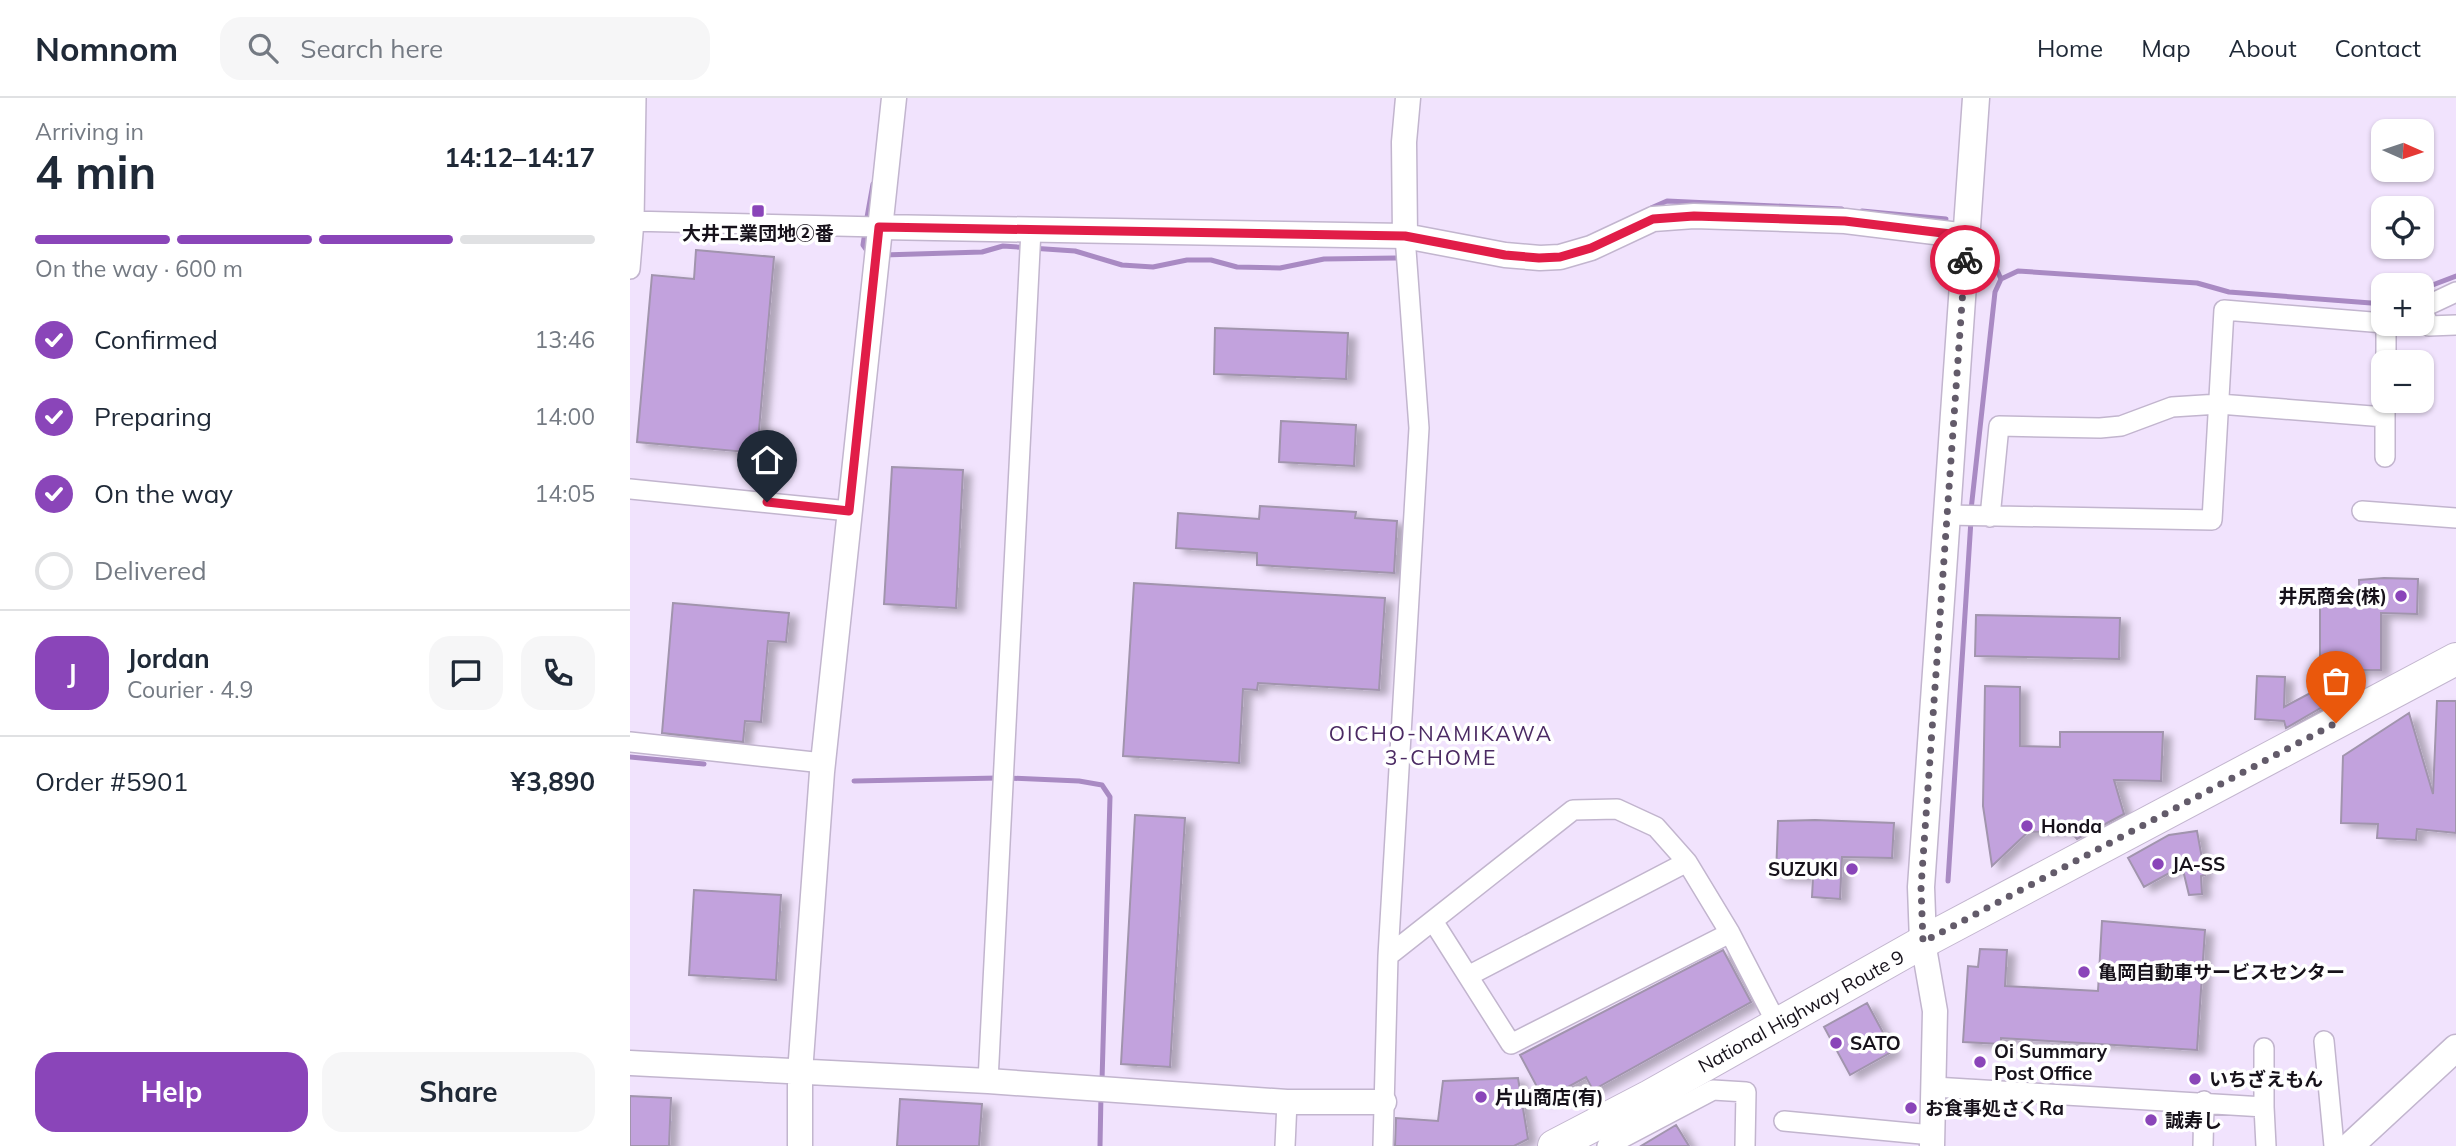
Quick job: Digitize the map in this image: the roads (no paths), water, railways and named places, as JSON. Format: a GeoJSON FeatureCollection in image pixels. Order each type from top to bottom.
{"type":"FeatureCollection","features":[{"type":"Feature","properties":{"kind":"highway","name":"National Highway Route 9"},"geometry":{"type":"LineString","coordinates":[[1554,1146],[1650,1096],[1923,942],[2456,659]]}},
{"type":"Feature","properties":{"kind":"main road"},"geometry":{"type":"LineString","coordinates":[[1923,942],[1921,887],[1976,98]]}},
{"type":"Feature","properties":{"kind":"main road"},"geometry":{"type":"LineString","coordinates":[[2350,1146],[2456,1048]]}},
{"type":"Feature","properties":{"kind":"street"},"geometry":{"type":"LineString","coordinates":[[630,270],[636,98]]}},
{"type":"Feature","properties":{"kind":"street"},"geometry":{"type":"LineString","coordinates":[[800,1146],[800,1073],[822,763],[894,98]]}},
{"type":"Feature","properties":{"kind":"street"},"geometry":{"type":"LineString","coordinates":[[1383,1146],[1388,956],[1419,428],[1405,236],[1404,142],[1408,98]]}},
{"type":"Feature","properties":{"kind":"street"},"geometry":{"type":"LineString","coordinates":[[632,221],[1405,236],[1505,255],[1539,258],[1560,257],[1591,248],[1653,219],[1694,216],[1845,221],[1967,236]]}},
{"type":"Feature","properties":{"kind":"street"},"geometry":{"type":"LineString","coordinates":[[988,1081],[1031,230]]}},
{"type":"Feature","properties":{"kind":"street"},"geometry":{"type":"LineString","coordinates":[[2434,302],[2456,292]]}},
{"type":"Feature","properties":{"kind":"street"},"geometry":{"type":"LineString","coordinates":[[1947,515],[2212,520],[2224,310],[2371,322]]}},
{"type":"Feature","properties":{"kind":"street"},"geometry":{"type":"LineString","coordinates":[[2434,326],[2456,325]]}},
{"type":"Feature","properties":{"kind":"street"},"geometry":{"type":"LineString","coordinates":[[1990,516],[1999,426],[2110,427],[2141,420],[2172,407],[2219,404],[2371,409]]}},
{"type":"Feature","properties":{"kind":"street"},"geometry":{"type":"LineString","coordinates":[[2385,413],[2385,457]]}},
{"type":"Feature","properties":{"kind":"street"},"geometry":{"type":"LineString","coordinates":[[630,489],[849,511]]}},
{"type":"Feature","properties":{"kind":"street"},"geometry":{"type":"LineString","coordinates":[[2362,511],[2456,518]]}},
{"type":"Feature","properties":{"kind":"street"},"geometry":{"type":"LineString","coordinates":[[630,742],[822,763]]}},
{"type":"Feature","properties":{"kind":"street"},"geometry":{"type":"LineString","coordinates":[[1388,956],[1573,810],[1618,809],[1657,827],[1687,862],[1730,933],[1777,1024]]}},
{"type":"Feature","properties":{"kind":"street"},"geometry":{"type":"LineString","coordinates":[[1468,976],[1687,862]]}},
{"type":"Feature","properties":{"kind":"street"},"geometry":{"type":"LineString","coordinates":[[1433,921],[1511,1044],[1730,933]]}},
{"type":"Feature","properties":{"kind":"street"},"geometry":{"type":"LineString","coordinates":[[1784,1121],[1932,1141],[1935,1011],[1923,942]]}},
{"type":"Feature","properties":{"kind":"street"},"geometry":{"type":"LineString","coordinates":[[2323,1041],[2334,1146]]}},
{"type":"Feature","properties":{"kind":"street"},"geometry":{"type":"LineString","coordinates":[[2264,1048],[2266,1146]]}},
{"type":"Feature","properties":{"kind":"street"},"geometry":{"type":"LineString","coordinates":[[630,1063],[988,1081],[1287,1102],[1384,1102]]}},
{"type":"Feature","properties":{"kind":"street"},"geometry":{"type":"LineString","coordinates":[[1934,1087],[2204,1101],[2264,1107]]}},
{"type":"Feature","properties":{"kind":"street"},"geometry":{"type":"LineString","coordinates":[[1606,1146],[1713,1090],[1746,1092],[1745,1146]]}},
{"type":"Feature","properties":{"kind":"street"},"geometry":{"type":"LineString","coordinates":[[2203,1146],[2204,1101]]}},
{"type":"Feature","properties":{"kind":"street"},"geometry":{"type":"LineString","coordinates":[[1285,1146],[1287,1102]]}},
{"type":"Feature","properties":{"kind":"waterway"},"geometry":{"type":"LineString","coordinates":[[866,223],[873,184]]}},
{"type":"Feature","properties":{"kind":"waterway"},"geometry":{"type":"LineString","coordinates":[[1651,208],[1667,201],[1842,209]]}},
{"type":"Feature","properties":{"kind":"waterway"},"geometry":{"type":"LineString","coordinates":[[1862,211],[1946,219]]}},
{"type":"Feature","properties":{"kind":"waterway"},"geometry":{"type":"LineString","coordinates":[[865,232],[863,245],[870,255]]}},
{"type":"Feature","properties":{"kind":"waterway"},"geometry":{"type":"LineString","coordinates":[[883,255],[982,252],[1003,246],[1075,251],[1122,265],[1153,267],[1187,260],[1211,260],[1237,267],[1280,268],[1324,259],[1396,258]]}},
{"type":"Feature","properties":{"kind":"waterway"},"geometry":{"type":"LineString","coordinates":[[1996,268],[2001,279]]}},
{"type":"Feature","properties":{"kind":"waterway"},"geometry":{"type":"LineString","coordinates":[[1971,510],[1995,292],[2001,279],[2018,271],[2197,283],[2229,292],[2371,303]]}},
{"type":"Feature","properties":{"kind":"waterway"},"geometry":{"type":"LineString","coordinates":[[2434,284],[2456,276]]}},
{"type":"Feature","properties":{"kind":"waterway"},"geometry":{"type":"LineString","coordinates":[[1948,881],[1971,520]]}},
{"type":"Feature","properties":{"kind":"waterway"},"geometry":{"type":"LineString","coordinates":[[630,757],[704,764]]}},
{"type":"Feature","properties":{"kind":"waterway"},"geometry":{"type":"LineString","coordinates":[[854,781],[998,778]]}},
{"type":"Feature","properties":{"kind":"waterway"},"geometry":{"type":"LineString","coordinates":[[1008,778],[1079,781],[1102,785],[1110,797],[1102,1081]]}},
{"type":"Feature","properties":{"kind":"waterway"},"geometry":{"type":"LineString","coordinates":[[1100,1146],[1101,1094]]}},
{"type":"Feature","properties":{"kind":"place","name":"大井工業団地②番"},"geometry":{"type":"Point","coordinates":[758,211]}},
{"type":"Feature","properties":{"kind":"place","name":"井尻商会(株)"},"geometry":{"type":"Point","coordinates":[2401,596]}},
{"type":"Feature","properties":{"kind":"place","name":"Honda"},"geometry":{"type":"Point","coordinates":[2027,826]}},
{"type":"Feature","properties":{"kind":"place","name":"JA-SS"},"geometry":{"type":"Point","coordinates":[2158,864]}},
{"type":"Feature","properties":{"kind":"place","name":"SUZUKI"},"geometry":{"type":"Point","coordinates":[1852,869]}},
{"type":"Feature","properties":{"kind":"place","name":"亀岡自動車サービスセンター"},"geometry":{"type":"Point","coordinates":[2084,972]}},
{"type":"Feature","properties":{"kind":"place","name":"SATO"},"geometry":{"type":"Point","coordinates":[1836,1043]}},
{"type":"Feature","properties":{"kind":"place","name":"Oi Summary Post Office"},"geometry":{"type":"Point","coordinates":[1980,1062]}},
{"type":"Feature","properties":{"kind":"place","name":"いちざえもん"},"geometry":{"type":"Point","coordinates":[2195,1079]}},
{"type":"Feature","properties":{"kind":"place","name":"片山商店(有)"},"geometry":{"type":"Point","coordinates":[1481,1097]}},
{"type":"Feature","properties":{"kind":"place","name":"お食事処さくRa"},"geometry":{"type":"Point","coordinates":[1911,1108]}},
{"type":"Feature","properties":{"kind":"place","name":"誠寿し"},"geometry":{"type":"Point","coordinates":[2151,1120]}},
{"type":"Feature","properties":{"kind":"district","name":"OICHO-NAMIKAWA 3-CHOME"},"geometry":{"type":"Point","coordinates":[1441,746]}}]}
